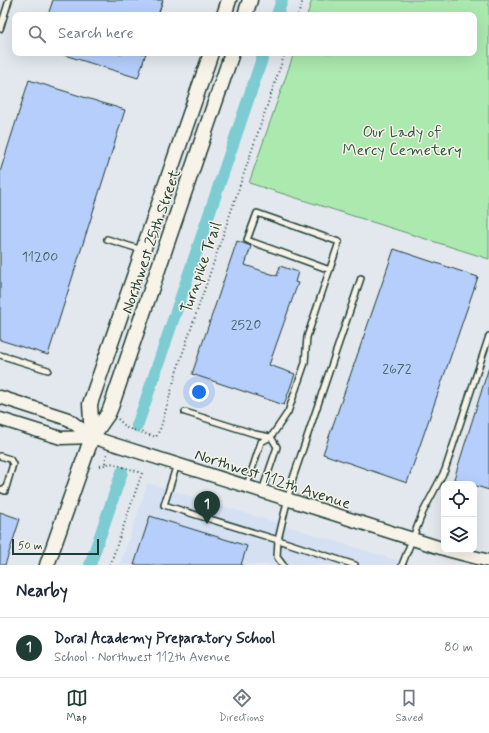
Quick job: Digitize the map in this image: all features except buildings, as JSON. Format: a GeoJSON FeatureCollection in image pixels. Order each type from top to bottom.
{"type":"FeatureCollection","features":[{"type":"Feature","properties":{"kind":"main road"},"geometry":{"type":"LineString","coordinates":[[225,12],[229,0]]}},
{"type":"Feature","properties":{"kind":"main road"},"geometry":{"type":"LineString","coordinates":[[246,12],[250,0]]}},
{"type":"Feature","properties":{"kind":"main road","name":"Northwest 25th Street"},"geometry":{"type":"LineString","coordinates":[[92,437],[90,404],[210,56]]}},
{"type":"Feature","properties":{"kind":"main road","name":"Northwest 25th Street"},"geometry":{"type":"LineString","coordinates":[[47,565],[92,437],[108,414],[111,407],[231,56]]}},
{"type":"Feature","properties":{"kind":"street","name":"Northwest 112th Avenue"},"geometry":{"type":"LineString","coordinates":[[0,397],[68,419],[92,437],[441,548]]}},
{"type":"Feature","properties":{"kind":"street","name":"Northwest 112th Avenue"},"geometry":{"type":"LineString","coordinates":[[0,418],[62,438],[92,437]]}},
{"type":"Feature","properties":{"kind":"street"},"geometry":{"type":"LineString","coordinates":[[453,553],[455,565]]}},
{"type":"Feature","properties":{"kind":"street"},"geometry":{"type":"LineString","coordinates":[[457,553],[489,561]]}},
{"type":"Feature","properties":{"kind":"lane"},"geometry":{"type":"LineString","coordinates":[[0,29],[9,0]]}},
{"type":"Feature","properties":{"kind":"lane"},"geometry":{"type":"LineString","coordinates":[[246,486],[261,442],[271,437],[288,412],[305,362],[307,337],[330,270],[339,242],[257,213],[248,240],[330,270]]}},
{"type":"Feature","properties":{"kind":"lane"},"geometry":{"type":"LineString","coordinates":[[107,239],[143,250]]}},
{"type":"Feature","properties":{"kind":"lane"},"geometry":{"type":"LineString","coordinates":[[283,565],[277,557],[278,540],[288,499],[361,278]]}},
{"type":"Feature","properties":{"kind":"lane"},"geometry":{"type":"LineString","coordinates":[[402,565],[422,512],[445,470],[489,336]]}},
{"type":"Feature","properties":{"kind":"lane"},"geometry":{"type":"LineString","coordinates":[[0,355],[48,370]]}},
{"type":"Feature","properties":{"kind":"lane"},"geometry":{"type":"LineString","coordinates":[[185,412],[255,434],[271,437],[277,447],[262,491]]}},
{"type":"Feature","properties":{"kind":"lane"},"geometry":{"type":"LineString","coordinates":[[0,456],[10,459],[13,464],[5,491],[0,489]]}},
{"type":"Feature","properties":{"kind":"lane"},"geometry":{"type":"LineString","coordinates":[[176,464],[164,505],[355,565]]}},
{"type":"Feature","properties":{"kind":"path"},"geometry":{"type":"LineString","coordinates":[[299,12],[303,0]]}},
{"type":"Feature","properties":{"kind":"path","name":"Turnpike Trail"},"geometry":{"type":"LineString","coordinates":[[117,416],[124,427],[156,437],[161,427],[177,370],[284,56]]}},
{"type":"Feature","properties":{"kind":"path"},"geometry":{"type":"LineString","coordinates":[[100,466],[105,462],[142,473],[110,565]]}},
{"type":"Feature","properties":{"kind":"shaded area"},"geometry":{"type":"Polygon","coordinates":[[[148,483],[412,565],[120,565],[148,483]]]}},
{"type":"Feature","properties":{"kind":"green space","name":"Our Lady of Mercy Cemetery"},"geometry":{"type":"Polygon","coordinates":[[[312,0],[489,0],[489,259],[249,183],[293,56],[477,56],[477,12],[308,12],[312,0]]]}},
{"type":"Feature","properties":{"kind":"waterway"},"geometry":{"type":"LineString","coordinates":[[278,12],[282,0]]}},
{"type":"Feature","properties":{"kind":"waterway"},"geometry":{"type":"LineString","coordinates":[[137,426],[263,56]]}},
{"type":"Feature","properties":{"kind":"waterway"},"geometry":{"type":"LineString","coordinates":[[90,565],[122,472]]}},
{"type":"Feature","properties":{"kind":"place","name":"Doral Academy Preparatory School"},"geometry":{"type":"Point","coordinates":[207,524]}}]}
